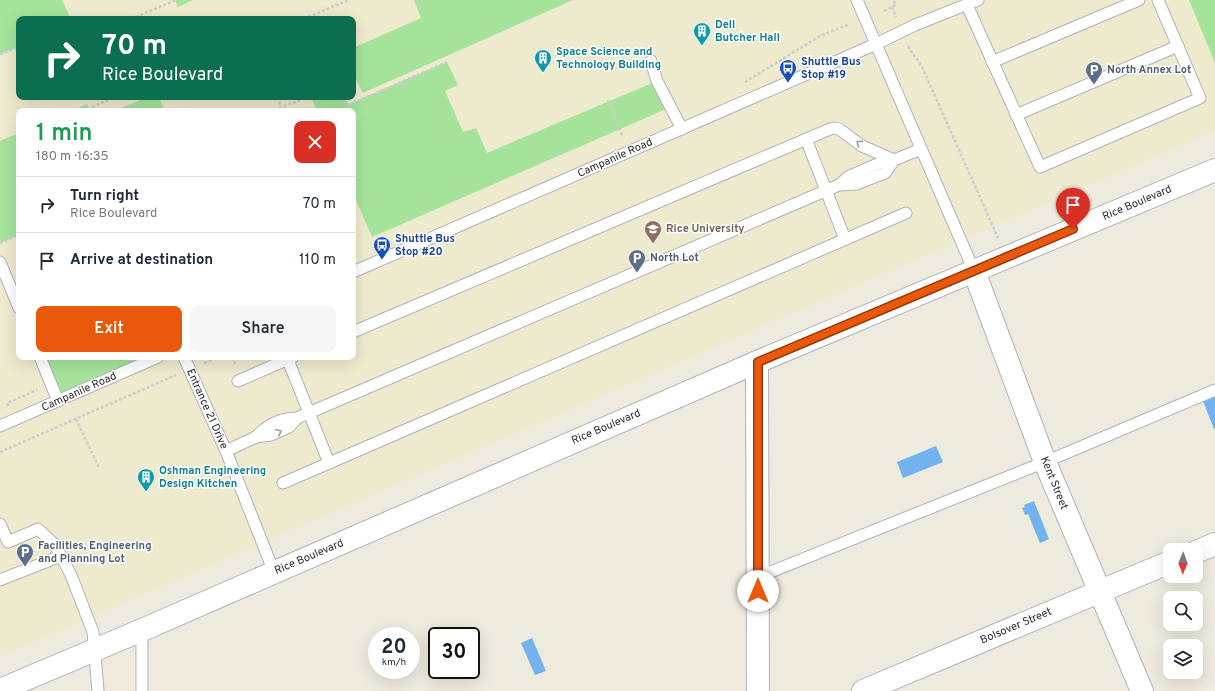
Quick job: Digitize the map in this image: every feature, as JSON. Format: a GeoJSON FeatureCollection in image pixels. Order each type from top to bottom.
{"type":"FeatureCollection","features":[{"type":"Feature","properties":{"kind":"main road","name":"Rice Boulevard"},"geometry":{"type":"LineString","coordinates":[[0,690],[142,630],[758,362],[1215,170]]}},
{"type":"Feature","properties":{"kind":"main road","name":"Kent Street"},"geometry":{"type":"LineString","coordinates":[[974,271],[1045,462],[1142,691]]}},
{"type":"Feature","properties":{"kind":"main road"},"geometry":{"type":"LineString","coordinates":[[758,362],[758,691]]}},
{"type":"Feature","properties":{"kind":"main road"},"geometry":{"type":"LineString","coordinates":[[1203,549],[1215,544]]}},
{"type":"Feature","properties":{"kind":"main road","name":"Bolsover Street"},"geometry":{"type":"LineString","coordinates":[[863,691],[1163,565]]}},
{"type":"Feature","properties":{"kind":"lane"},"geometry":{"type":"LineString","coordinates":[[857,0],[974,271]]}},
{"type":"Feature","properties":{"kind":"lane","name":"Campanile Road"},"geometry":{"type":"LineString","coordinates":[[356,271],[876,44],[915,25],[978,0]]}},
{"type":"Feature","properties":{"kind":"lane"},"geometry":{"type":"LineString","coordinates":[[992,62],[1139,0]]}},
{"type":"Feature","properties":{"kind":"lane"},"geometry":{"type":"LineString","coordinates":[[967,5],[1040,167],[1200,98],[1158,0]]}},
{"type":"Feature","properties":{"kind":"lane"},"geometry":{"type":"LineString","coordinates":[[1016,115],[1178,46]]}},
{"type":"Feature","properties":{"kind":"lane"},"geometry":{"type":"LineString","coordinates":[[651,62],[657,81],[682,129]]}},
{"type":"Feature","properties":{"kind":"lane"},"geometry":{"type":"LineString","coordinates":[[356,331],[834,128],[839,129],[862,146],[894,160]]}},
{"type":"Feature","properties":{"kind":"lane"},"geometry":{"type":"LineString","coordinates":[[806,139],[846,239]]}},
{"type":"Feature","properties":{"kind":"lane"},"geometry":{"type":"LineString","coordinates":[[226,451],[256,437],[271,435],[283,430],[289,427],[297,418],[309,412],[839,185],[848,176],[882,162],[894,160],[921,149]]}},
{"type":"Feature","properties":{"kind":"lane"},"geometry":{"type":"LineString","coordinates":[[283,483],[906,213]]}},
{"type":"Feature","properties":{"kind":"lane"},"geometry":{"type":"LineString","coordinates":[[0,262],[16,301]]}},
{"type":"Feature","properties":{"kind":"lane"},"geometry":{"type":"LineString","coordinates":[[41,360],[58,401]]}},
{"type":"Feature","properties":{"kind":"lane","name":"Campanile Road"},"geometry":{"type":"LineString","coordinates":[[0,426],[151,360]]}},
{"type":"Feature","properties":{"kind":"lane","name":"Entrance 21 Drive"},"geometry":{"type":"LineString","coordinates":[[185,360],[226,451],[274,572]]}},
{"type":"Feature","properties":{"kind":"lane"},"geometry":{"type":"LineString","coordinates":[[238,381],[286,360]]}},
{"type":"Feature","properties":{"kind":"lane"},"geometry":{"type":"LineString","coordinates":[[292,360],[309,412],[329,463]]}},
{"type":"Feature","properties":{"kind":"lane"},"geometry":{"type":"LineString","coordinates":[[758,577],[1045,462],[1215,390]]}},
{"type":"Feature","properties":{"kind":"lane"},"geometry":{"type":"LineString","coordinates":[[0,524],[8,542],[38,529],[55,545],[70,575],[93,632],[98,691]]}},
{"type":"Feature","properties":{"kind":"lane"},"geometry":{"type":"LineString","coordinates":[[0,580],[61,556]]}},
{"type":"Feature","properties":{"kind":"lane"},"geometry":{"type":"LineString","coordinates":[[142,630],[142,691]]}},
{"type":"Feature","properties":{"kind":"path"},"geometry":{"type":"LineString","coordinates":[[139,16],[176,0]]}},
{"type":"Feature","properties":{"kind":"path"},"geometry":{"type":"LineString","coordinates":[[310,16],[349,0]]}},
{"type":"Feature","properties":{"kind":"path"},"geometry":{"type":"LineString","coordinates":[[884,11],[896,5],[894,0]]}},
{"type":"Feature","properties":{"kind":"path"},"geometry":{"type":"LineString","coordinates":[[892,7],[911,53],[923,69],[998,240]]}},
{"type":"Feature","properties":{"kind":"path"},"geometry":{"type":"LineString","coordinates":[[0,54],[16,48]]}},
{"type":"Feature","properties":{"kind":"path"},"geometry":{"type":"LineString","coordinates":[[345,100],[348,104],[447,62]]}},
{"type":"Feature","properties":{"kind":"path"},"geometry":{"type":"LineString","coordinates":[[90,108],[109,100]]}},
{"type":"Feature","properties":{"kind":"path"},"geometry":{"type":"LineString","coordinates":[[278,100],[281,107],[301,100]]}},
{"type":"Feature","properties":{"kind":"path"},"geometry":{"type":"LineString","coordinates":[[608,100],[629,152]]}},
{"type":"Feature","properties":{"kind":"path"},"geometry":{"type":"LineString","coordinates":[[0,243],[16,236]]}},
{"type":"Feature","properties":{"kind":"path"},"geometry":{"type":"LineString","coordinates":[[0,452],[210,360]]}},
{"type":"Feature","properties":{"kind":"path"},"geometry":{"type":"LineString","coordinates":[[76,419],[98,468]]}},
{"type":"Feature","properties":{"kind":"shaded area","name":"Rice University"},"geometry":{"type":"Polygon","coordinates":[[[0,0],[1215,0],[1215,131],[0,657],[0,0]]]}},
{"type":"Feature","properties":{"kind":"green space"},"geometry":{"type":"Polygon","coordinates":[[[0,0],[62,0],[70,16],[16,16],[16,48],[0,54],[0,0]]]}},
{"type":"Feature","properties":{"kind":"green space"},"geometry":{"type":"Polygon","coordinates":[[[175,0],[193,0],[178,7],[175,0]]]}},
{"type":"Feature","properties":{"kind":"green space"},"geometry":{"type":"Polygon","coordinates":[[[414,0],[573,0],[363,93],[356,79],[356,47],[421,18],[414,0]]]}},
{"type":"Feature","properties":{"kind":"green space"},"geometry":{"type":"Polygon","coordinates":[[[1189,0],[1215,0],[1215,63],[1189,0]]]}},
{"type":"Feature","properties":{"kind":"green space"},"geometry":{"type":"Polygon","coordinates":[[[447,62],[458,85],[445,91],[463,132],[476,128],[487,153],[657,81],[671,107],[372,237],[356,200],[356,108],[316,108],[312,100],[345,100],[348,104],[447,62]]]}},
{"type":"Feature","properties":{"kind":"green space"},"geometry":{"type":"Polygon","coordinates":[[[140,100],[160,100],[164,108],[120,108],[140,100]]]}},
{"type":"Feature","properties":{"kind":"green space"},"geometry":{"type":"Polygon","coordinates":[[[87,104],[89,108],[78,108],[87,104]]]}},
{"type":"Feature","properties":{"kind":"green space"},"geometry":{"type":"Polygon","coordinates":[[[16,134],[16,236],[0,243],[0,141],[16,134]]]}},
{"type":"Feature","properties":{"kind":"green space"},"geometry":{"type":"Polygon","coordinates":[[[41,360],[151,360],[58,401],[41,360]]]}},
{"type":"Feature","properties":{"kind":"water"},"geometry":{"type":"Polygon","coordinates":[[[1215,396],[1215,428],[1214,429],[1203,401],[1215,396]]]}},
{"type":"Feature","properties":{"kind":"water"},"geometry":{"type":"Polygon","coordinates":[[[936,446],[943,462],[903,478],[897,462],[936,446]]]}},
{"type":"Feature","properties":{"kind":"water"},"geometry":{"type":"Polygon","coordinates":[[[1034,501],[1049,539],[1040,543],[1028,514],[1025,515],[1022,508],[1025,507],[1024,505],[1034,501]]]}},
{"type":"Feature","properties":{"kind":"water"},"geometry":{"type":"Polygon","coordinates":[[[532,638],[546,671],[535,675],[521,643],[532,638]]]}},
{"type":"Feature","properties":{"kind":"place","name":"Dell Butcher Hall"},"geometry":{"type":"Point","coordinates":[702,46]}},
{"type":"Feature","properties":{"kind":"place","name":"Space Science and Technology Building"},"geometry":{"type":"Point","coordinates":[543,73]}},
{"type":"Feature","properties":{"kind":"place","name":"Shuttle Bus Stop #19"},"geometry":{"type":"Point","coordinates":[788,83]}},
{"type":"Feature","properties":{"kind":"place","name":"North Annex Lot"},"geometry":{"type":"Point","coordinates":[1094,85]}},
{"type":"Feature","properties":{"kind":"place","name":"Rice University"},"geometry":{"type":"Point","coordinates":[653,244]}},
{"type":"Feature","properties":{"kind":"place","name":"Shuttle Bus Stop #20"},"geometry":{"type":"Point","coordinates":[382,260]}},
{"type":"Feature","properties":{"kind":"place","name":"North Lot"},"geometry":{"type":"Point","coordinates":[637,273]}},
{"type":"Feature","properties":{"kind":"place","name":"Oshman Engineering Design Kitchen"},"geometry":{"type":"Point","coordinates":[146,492]}},
{"type":"Feature","properties":{"kind":"place","name":"Facilities, Engineering and Planning Lot"},"geometry":{"type":"Point","coordinates":[25,567]}},
{"type":"Feature","properties":{"kind":"route"},"geometry":{"type":"LineString","coordinates":[[758,591],[758,362],[1073,229]]}}]}
